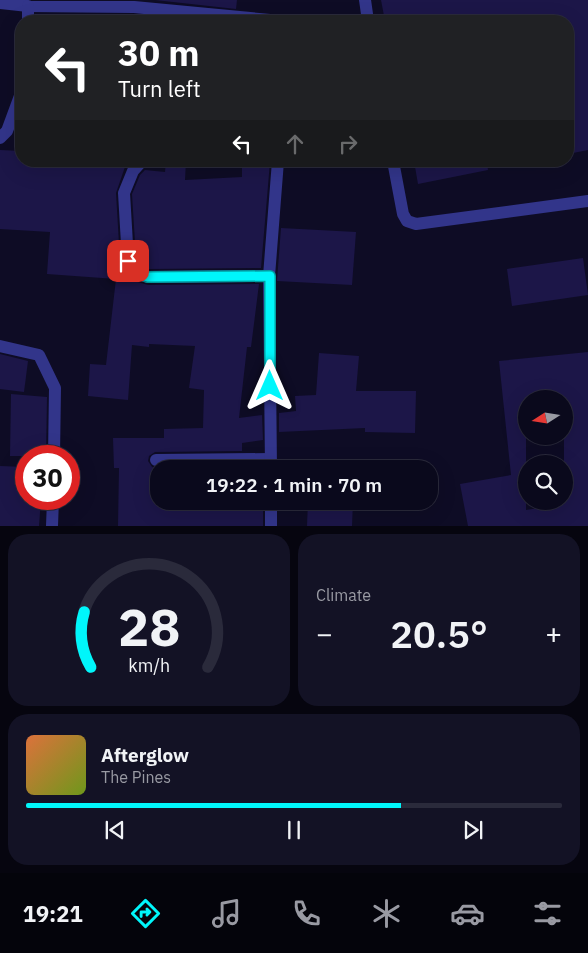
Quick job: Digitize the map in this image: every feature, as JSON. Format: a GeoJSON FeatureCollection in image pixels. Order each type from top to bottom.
{"type":"FeatureCollection","features":[{"type":"Feature","properties":{"kind":"street"},"geometry":{"type":"LineString","coordinates":[[365,0],[367,15]]}},
{"type":"Feature","properties":{"kind":"street"},"geometry":{"type":"LineString","coordinates":[[0,3],[28,6],[134,3],[232,15]]}},
{"type":"Feature","properties":{"kind":"street"},"geometry":{"type":"LineString","coordinates":[[28,6],[28,15]]}},
{"type":"Feature","properties":{"kind":"street"},"geometry":{"type":"LineString","coordinates":[[0,138],[7,131],[15,109]]}},
{"type":"Feature","properties":{"kind":"street"},"geometry":{"type":"LineString","coordinates":[[137,167],[124,193],[128,261],[137,273],[148,277],[270,276]]}},
{"type":"Feature","properties":{"kind":"street"},"geometry":{"type":"LineString","coordinates":[[270,460],[270,276],[278,167]]}},
{"type":"Feature","properties":{"kind":"street"},"geometry":{"type":"LineString","coordinates":[[394,167],[403,214],[408,221],[416,224],[588,201]]}},
{"type":"Feature","properties":{"kind":"street"},"geometry":{"type":"LineString","coordinates":[[0,346],[39,355],[47,367],[55,388],[54,445]]}},
{"type":"Feature","properties":{"kind":"street"},"geometry":{"type":"LineString","coordinates":[[52,510],[52,526]]}},
{"type":"Feature","properties":{"kind":"street"},"geometry":{"type":"LineString","coordinates":[[271,510],[271,526]]}},
{"type":"Feature","properties":{"kind":"building"},"geometry":{"type":"Polygon","coordinates":[[[155,0],[237,0],[236,9],[155,0]]]}},
{"type":"Feature","properties":{"kind":"building"},"geometry":{"type":"Polygon","coordinates":[[[381,0],[588,0],[588,150],[574,153],[574,15],[384,15],[381,0]]]}},
{"type":"Feature","properties":{"kind":"building"},"geometry":{"type":"Polygon","coordinates":[[[0,150],[15,151],[15,167],[125,167],[116,193],[120,261],[134,281],[148,285],[259,284],[251,347],[247,347],[239,418],[262,415],[263,440],[242,443],[242,451],[155,452],[149,456],[148,461],[150,464],[150,510],[263,510],[263,526],[118,526],[119,468],[114,468],[113,438],[164,438],[164,429],[203,428],[204,390],[189,388],[195,346],[149,344],[149,347],[132,345],[128,400],[88,396],[90,364],[106,365],[116,279],[47,274],[50,232],[0,229],[0,150]]]}},
{"type":"Feature","properties":{"kind":"building"},"geometry":{"type":"Polygon","coordinates":[[[165,167],[186,167],[185,180],[242,177],[242,167],[270,167],[261,268],[149,269],[142,266],[136,258],[132,194],[140,175],[145,170],[165,172],[165,167]]]}},
{"type":"Feature","properties":{"kind":"building"},"geometry":{"type":"Polygon","coordinates":[[[415,167],[488,167],[488,170],[418,184],[415,167]]]}},
{"type":"Feature","properties":{"kind":"building"},"geometry":{"type":"Polygon","coordinates":[[[281,228],[356,232],[352,285],[277,281],[281,228]]]}},
{"type":"Feature","properties":{"kind":"building"},"geometry":{"type":"Polygon","coordinates":[[[583,258],[588,295],[512,306],[507,269],[583,258]]]}},
{"type":"Feature","properties":{"kind":"building"},"geometry":{"type":"Polygon","coordinates":[[[588,352],[588,526],[468,526],[460,484],[511,475],[499,361],[588,352]],[[518,390],[518,445],[526,445],[526,455],[518,455],[518,510],[573,510],[573,455],[564,455],[564,445],[573,445],[573,390],[518,390]]]}},
{"type":"Feature","properties":{"kind":"building"},"geometry":{"type":"Polygon","coordinates":[[[319,353],[359,356],[356,391],[416,391],[415,433],[365,432],[365,428],[279,432],[279,413],[296,411],[295,396],[316,395],[319,353]]]}},
{"type":"Feature","properties":{"kind":"building"},"geometry":{"type":"Polygon","coordinates":[[[0,354],[28,361],[24,392],[0,389],[0,354]]]}},
{"type":"Feature","properties":{"kind":"building"},"geometry":{"type":"Polygon","coordinates":[[[11,394],[47,397],[46,445],[15,445],[15,456],[10,456],[11,394]]]}},
{"type":"Feature","properties":{"kind":"building"},"geometry":{"type":"Polygon","coordinates":[[[0,466],[15,467],[15,510],[40,510],[39,526],[0,526],[0,466]]]}},
{"type":"Feature","properties":{"kind":"building"},"geometry":{"type":"Polygon","coordinates":[[[308,510],[353,510],[352,526],[307,526],[308,510]]]}},
{"type":"Feature","properties":{"kind":"route"},"geometry":{"type":"LineString","coordinates":[[128,261],[137,273],[148,277],[270,276],[270,386]]}}]}
